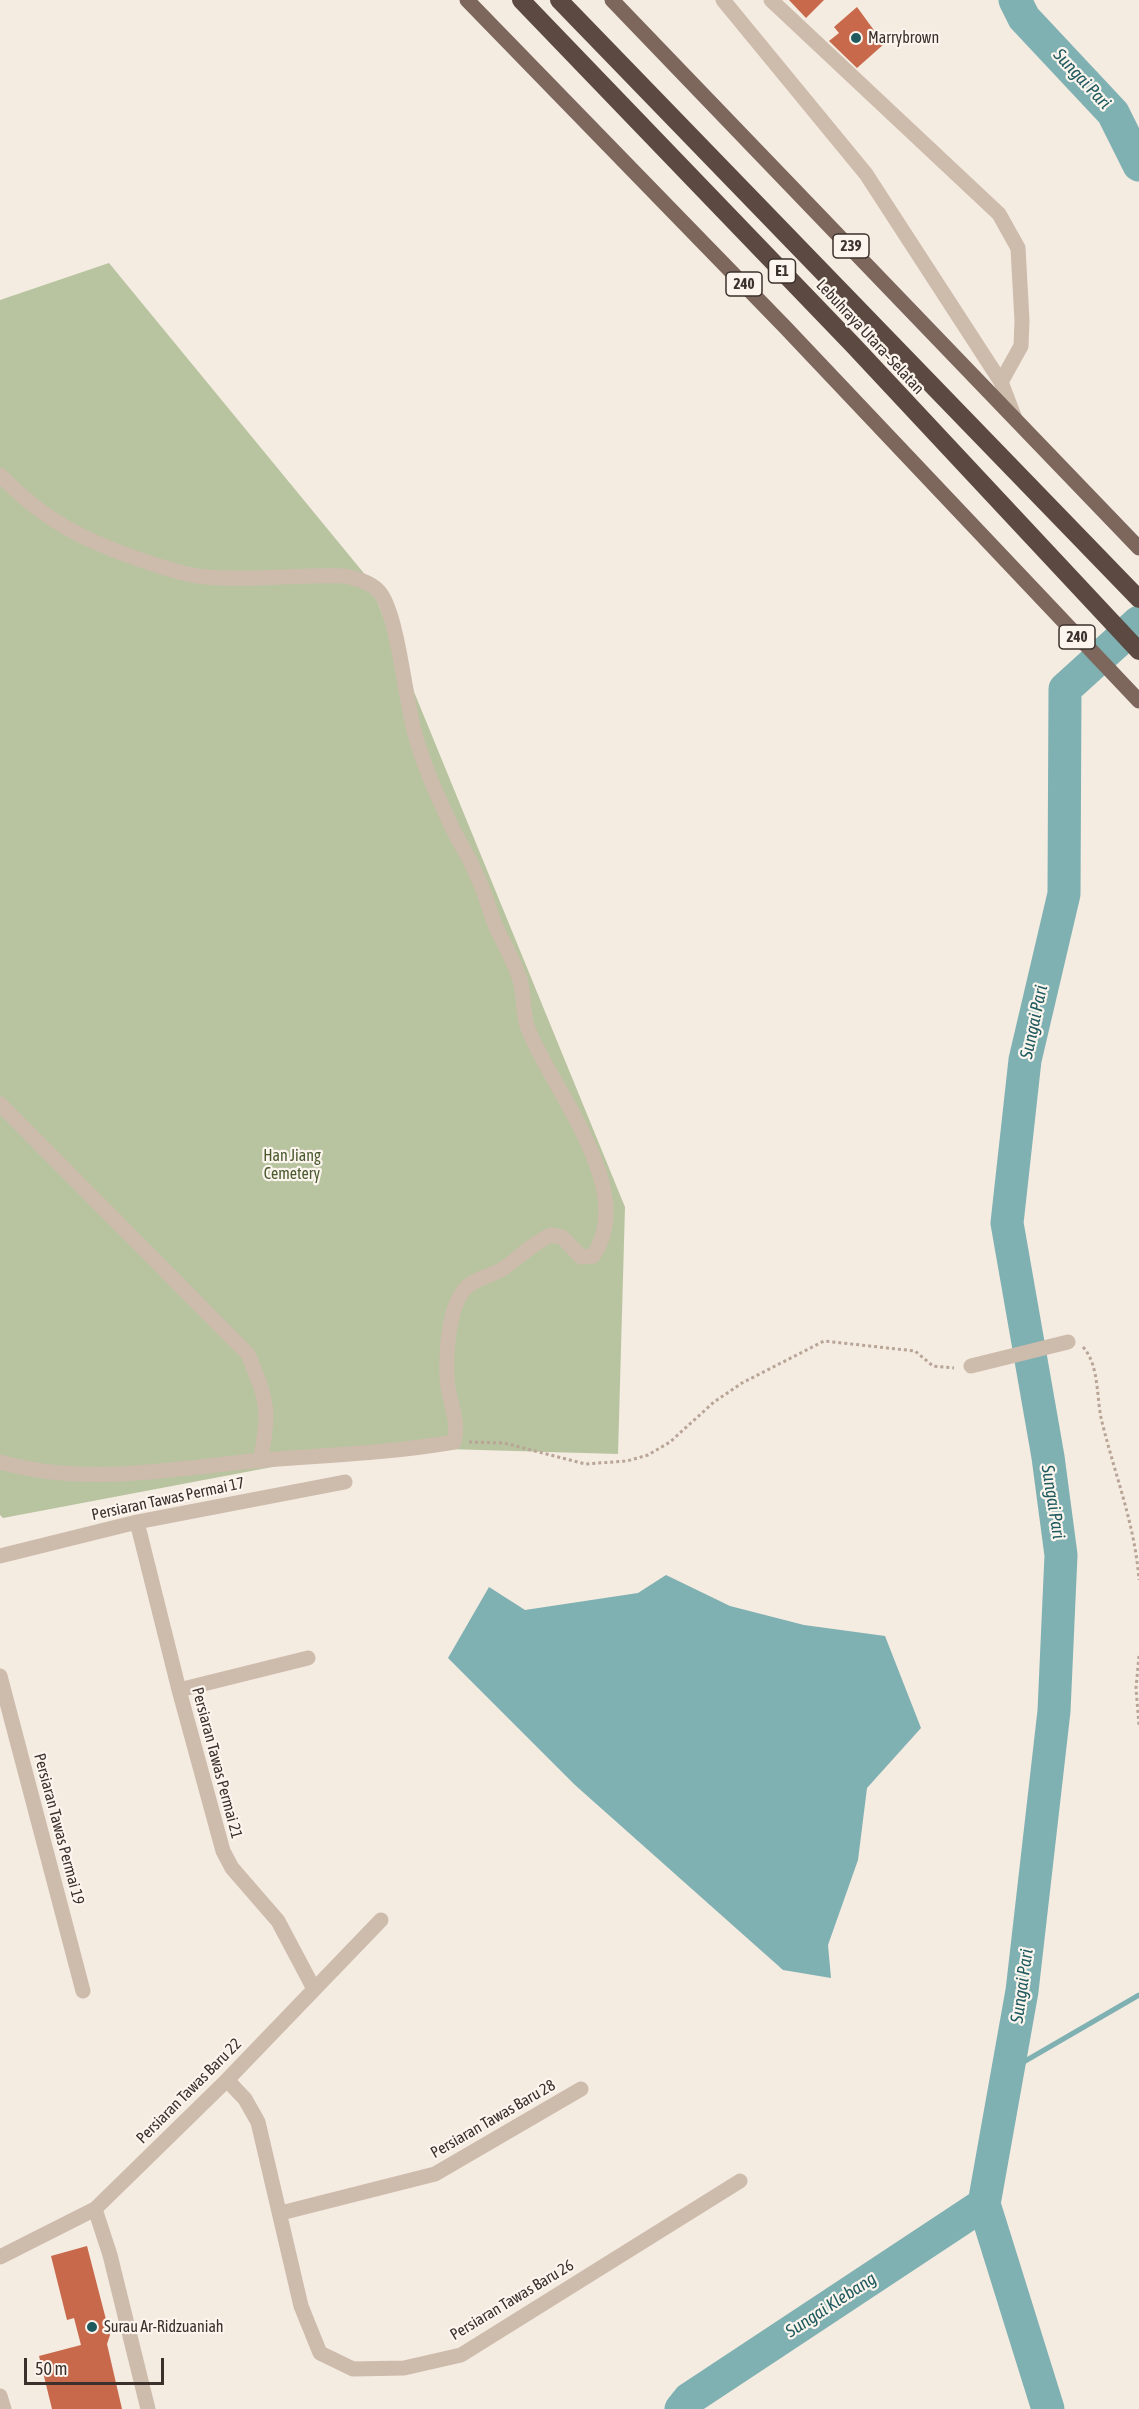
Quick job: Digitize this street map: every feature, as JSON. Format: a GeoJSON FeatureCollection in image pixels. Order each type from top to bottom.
{"type":"FeatureCollection","features":[{"type":"Feature","properties":{"kind":"highway","name":"Lebuhraya Utara–Selatan"},"geometry":{"type":"LineString","coordinates":[[521,0],[853,345],[1038,546],[1139,651]]}},
{"type":"Feature","properties":{"kind":"highway","name":"Lebuhraya Utara–Selatan"},"geometry":{"type":"LineString","coordinates":[[560,0],[1139,599]]}},
{"type":"Feature","properties":{"kind":"main road","name":"240"},"geometry":{"type":"LineString","coordinates":[[467,0],[784,326],[1139,702]]}},
{"type":"Feature","properties":{"kind":"main road","name":"239"},"geometry":{"type":"LineString","coordinates":[[612,0],[1139,548]]}},
{"type":"Feature","properties":{"kind":"street"},"geometry":{"type":"LineString","coordinates":[[723,0],[866,174],[1001,382],[1014,416]]}},
{"type":"Feature","properties":{"kind":"street"},"geometry":{"type":"LineString","coordinates":[[771,0],[999,214],[1018,248],[1022,321],[1021,346],[1001,382]]}},
{"type":"Feature","properties":{"kind":"street"},"geometry":{"type":"LineString","coordinates":[[0,475],[40,513],[60,526],[84,539],[178,572],[212,577],[345,576],[374,586],[389,610],[414,731],[426,770],[450,824],[478,878],[491,914],[519,975],[527,1026],[539,1053],[570,1105],[599,1174],[605,1207],[605,1225],[593,1256],[581,1257],[562,1237],[551,1235],[502,1269],[477,1280],[458,1295],[454,1305],[447,1366],[449,1392],[457,1422],[454,1442],[402,1450],[261,1461],[147,1474],[86,1475],[47,1472],[0,1462]]}},
{"type":"Feature","properties":{"kind":"street"},"geometry":{"type":"LineString","coordinates":[[0,1104],[248,1354],[266,1399],[267,1428],[261,1461]]}},
{"type":"Feature","properties":{"kind":"street"},"geometry":{"type":"LineString","coordinates":[[971,1366],[1068,1342]]}},
{"type":"Feature","properties":{"kind":"street","name":"Persiaran Tawas Permai 17"},"geometry":{"type":"LineString","coordinates":[[0,1556],[137,1522],[345,1482]]}},
{"type":"Feature","properties":{"kind":"street","name":"Persiaran Tawas Permai 21"},"geometry":{"type":"LineString","coordinates":[[137,1522],[178,1690],[223,1851],[239,1878],[267,1908],[296,1952],[314,1989]]}},
{"type":"Feature","properties":{"kind":"street"},"geometry":{"type":"LineString","coordinates":[[178,1690],[308,1658]]}},
{"type":"Feature","properties":{"kind":"street","name":"Persiaran Tawas Permai 19"},"geometry":{"type":"LineString","coordinates":[[0,1676],[83,1991]]}},
{"type":"Feature","properties":{"kind":"street","name":"Persiaran Tawas Baru 22"},"geometry":{"type":"LineString","coordinates":[[0,2257],[95,2209],[227,2080],[381,1920]]}},
{"type":"Feature","properties":{"kind":"street","name":"Persiaran Tawas Baru 26"},"geometry":{"type":"LineString","coordinates":[[227,2080],[246,2099],[258,2122],[301,2306],[320,2353],[353,2369],[404,2368],[461,2355],[741,2181]]}},
{"type":"Feature","properties":{"kind":"street","name":"Persiaran Tawas Baru 28"},"geometry":{"type":"LineString","coordinates":[[281,2213],[435,2174],[581,2089]]}},
{"type":"Feature","properties":{"kind":"street"},"geometry":{"type":"LineString","coordinates":[[95,2209],[110,2255],[148,2409]]}},
{"type":"Feature","properties":{"kind":"street"},"geometry":{"type":"LineString","coordinates":[[0,2396],[4,2409]]}},
{"type":"Feature","properties":{"kind":"path"},"geometry":{"type":"LineString","coordinates":[[454,1442],[504,1443],[585,1464],[627,1461],[660,1449],[714,1402],[742,1383],[824,1341],[915,1352],[926,1362],[945,1368],[971,1366]]}},
{"type":"Feature","properties":{"kind":"path"},"geometry":{"type":"LineString","coordinates":[[1068,1342],[1079,1344],[1092,1360],[1101,1420],[1131,1525],[1139,1580]]}},
{"type":"Feature","properties":{"kind":"path"},"geometry":{"type":"LineString","coordinates":[[1139,1656],[1136,1688],[1139,1725]]}},
{"type":"Feature","properties":{"kind":"green space","name":"Han Jiang Cemetery"},"geometry":{"type":"Polygon","coordinates":[[[109,263],[367,577],[625,1207],[618,1454],[378,1447],[3,1518],[0,1515],[0,300],[109,263]]]}},
{"type":"Feature","properties":{"kind":"water"},"geometry":{"type":"Polygon","coordinates":[[[666,1575],[730,1606],[804,1625],[885,1636],[921,1728],[867,1788],[858,1860],[828,1945],[831,1978],[783,1970],[575,1785],[448,1658],[489,1587],[525,1610],[638,1593],[666,1575]]]}},
{"type":"Feature","properties":{"kind":"building"},"geometry":{"type":"Polygon","coordinates":[[[789,0],[824,0],[806,18],[789,0]]]}},
{"type":"Feature","properties":{"kind":"building","name":"Marrybrown"},"geometry":{"type":"Polygon","coordinates":[[[857,7],[884,44],[857,68],[829,41],[839,33],[834,27],[857,7]]]}},
{"type":"Feature","properties":{"kind":"building","name":"Surau Ar-Ridzuaniah"},"geometry":{"type":"Polygon","coordinates":[[[87,2246],[110,2335],[107,2344],[122,2409],[52,2409],[39,2356],[81,2345],[74,2318],[67,2320],[51,2256],[87,2246]]]}},
{"type":"Feature","properties":{"kind":"waterway","name":"Sungai Pari"},"geometry":{"type":"LineString","coordinates":[[1015,0],[1024,18],[1113,113],[1139,165]]}},
{"type":"Feature","properties":{"kind":"waterway","name":"Sungai Pari"},"geometry":{"type":"LineString","coordinates":[[1048,2409],[984,2204],[1022,1991],[1054,1711],[1061,1555],[1048,1457],[1007,1223],[1025,1060],[1064,894],[1065,689],[1139,622]]}},
{"type":"Feature","properties":{"kind":"waterway"},"geometry":{"type":"LineString","coordinates":[[1008,2071],[1139,1995]]}},
{"type":"Feature","properties":{"kind":"waterway","name":"Sungai Klebang"},"geometry":{"type":"LineString","coordinates":[[681,2409],[689,2399],[984,2204]]}},
{"type":"Feature","properties":{"kind":"place","name":"Marrybrown"},"geometry":{"type":"Point","coordinates":[856,38]}},
{"type":"Feature","properties":{"kind":"place","name":"Surau Ar-Ridzuaniah"},"geometry":{"type":"Point","coordinates":[92,2327]}}]}
